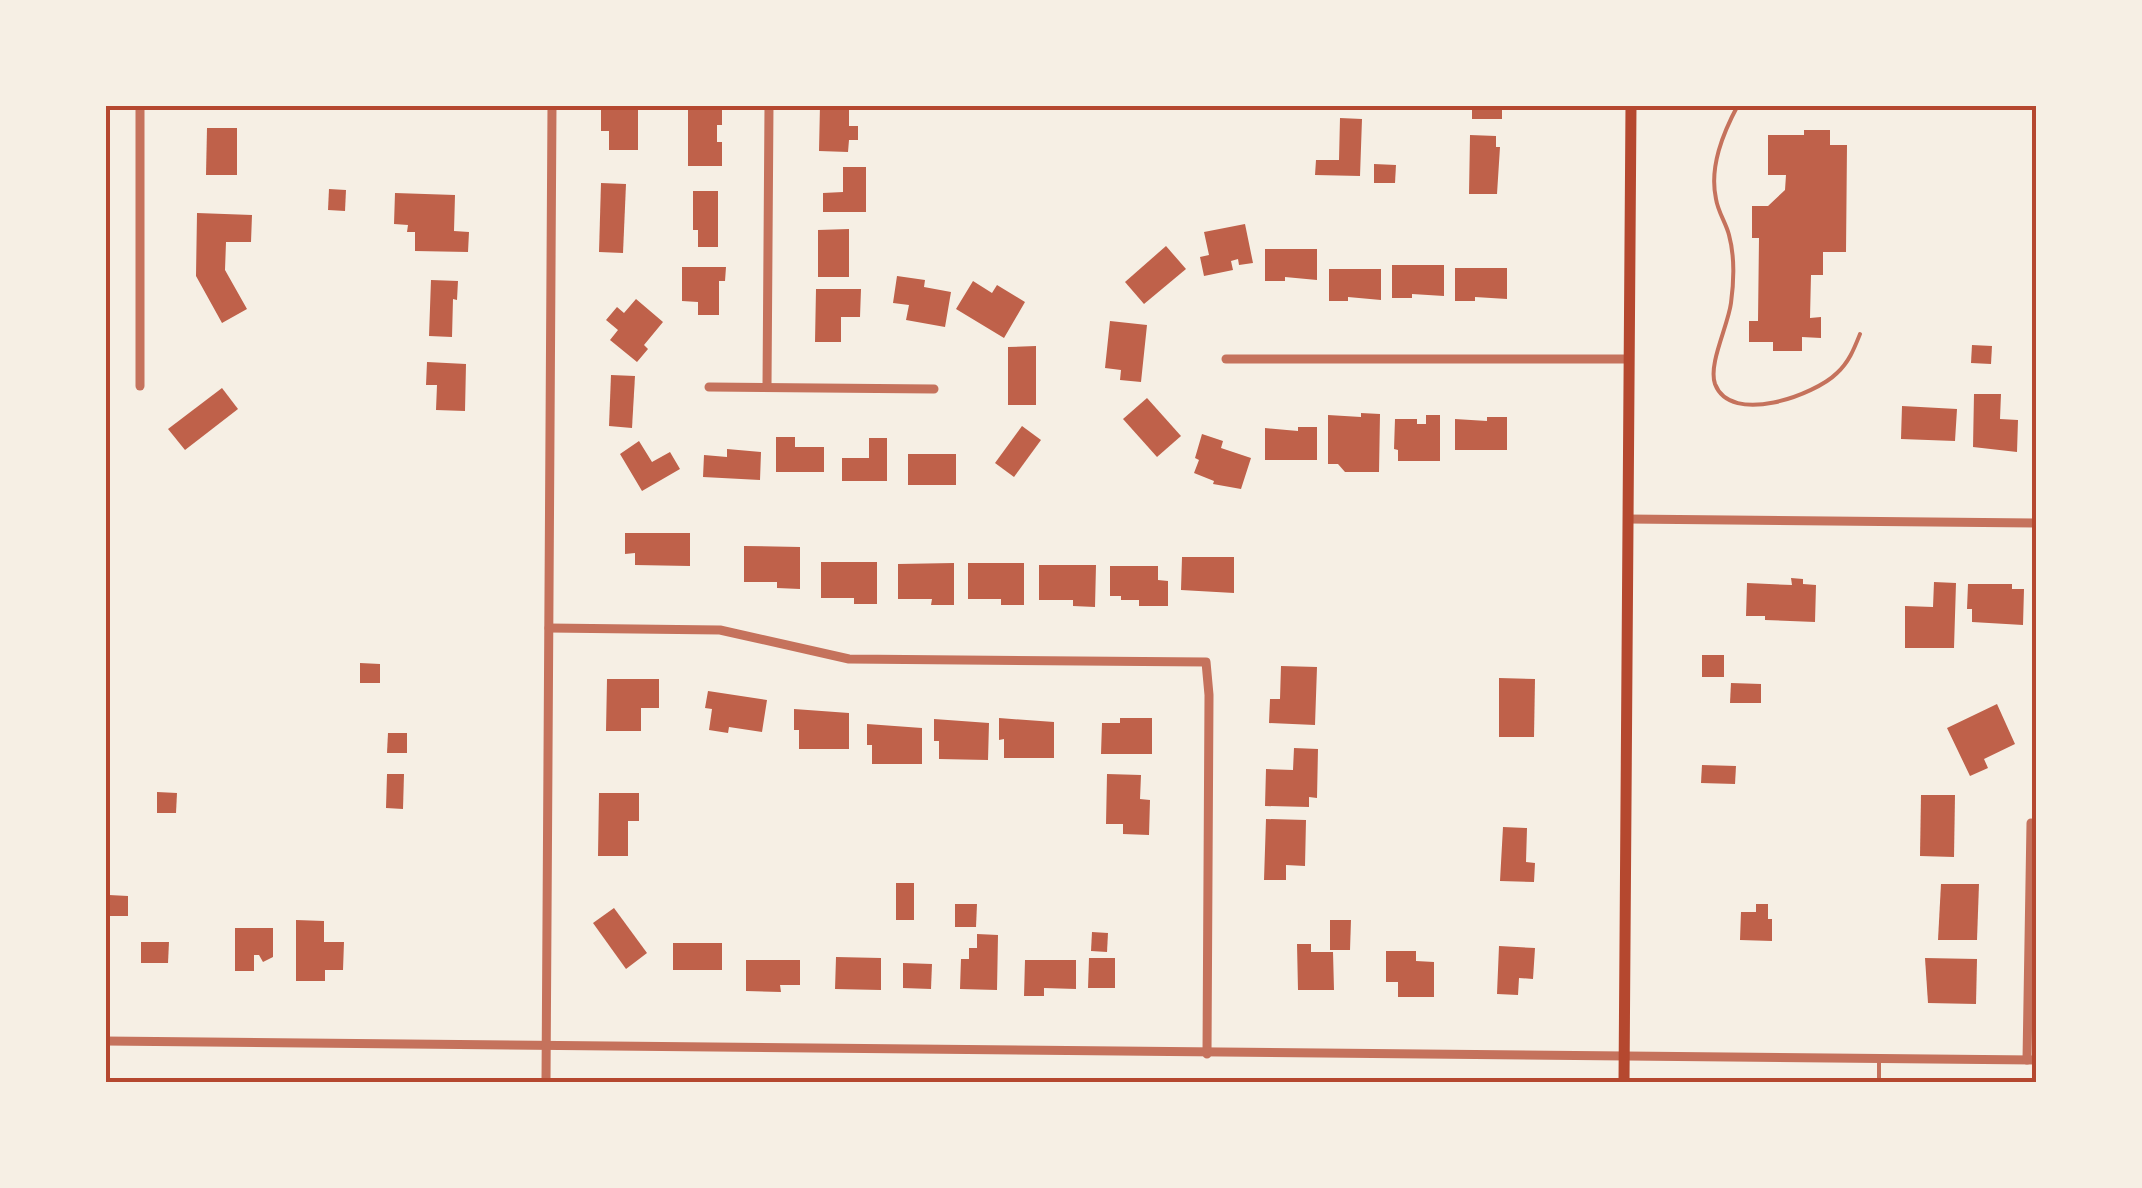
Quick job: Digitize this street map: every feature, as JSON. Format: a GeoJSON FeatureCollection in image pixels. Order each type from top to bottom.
{"type":"FeatureCollection","features":[{"type":"Feature","properties":{"kind":"main road"},"geometry":{"type":"LineString","coordinates":[[1624,1083],[1631,105]]}},
{"type":"Feature","properties":{"kind":"street"},"geometry":{"type":"LineString","coordinates":[[140,105],[140,386]]}},
{"type":"Feature","properties":{"kind":"street"},"geometry":{"type":"LineString","coordinates":[[546,1083],[552,105]]}},
{"type":"Feature","properties":{"kind":"street"},"geometry":{"type":"LineString","coordinates":[[767,387],[769,105]]}},
{"type":"Feature","properties":{"kind":"street"},"geometry":{"type":"LineString","coordinates":[[1226,359],[1629,359]]}},
{"type":"Feature","properties":{"kind":"street"},"geometry":{"type":"LineString","coordinates":[[709,387],[934,388]]}},
{"type":"Feature","properties":{"kind":"street"},"geometry":{"type":"LineString","coordinates":[[1628,519],[2037,523]]}},
{"type":"Feature","properties":{"kind":"street"},"geometry":{"type":"LineString","coordinates":[[549,628],[720,630],[848,659],[1206,662],[1207,1054]]}},
{"type":"Feature","properties":{"kind":"street"},"geometry":{"type":"LineString","coordinates":[[105,1041],[2032,1060],[2031,823]]}},
{"type":"Feature","properties":{"kind":"lane"},"geometry":{"type":"LineString","coordinates":[[1738,105],[1720,143],[1716,181],[1715,198],[1732,250],[1733,277],[1730,306],[1713,368],[1714,382],[1729,400],[1743,403],[1796,398],[1835,376],[1849,360],[1860,334]]}},
{"type":"Feature","properties":{"kind":"lane"},"geometry":{"type":"LineString","coordinates":[[1879,1058],[1879,1083]]}},
{"type":"Feature","properties":{"kind":"building"},"geometry":{"type":"Polygon","coordinates":[[[820,105],[849,105],[849,126],[858,126],[858,140],[849,140],[848,152],[819,151],[820,105]]]}},
{"type":"Feature","properties":{"kind":"building"},"geometry":{"type":"Polygon","coordinates":[[[1472,105],[1502,105],[1502,119],[1472,119],[1472,105]]]}},
{"type":"Feature","properties":{"kind":"building"},"geometry":{"type":"Polygon","coordinates":[[[616,106],[638,106],[638,150],[609,150],[609,131],[601,131],[601,110],[616,110],[616,106]]]}},
{"type":"Feature","properties":{"kind":"building"},"geometry":{"type":"Polygon","coordinates":[[[688,108],[722,108],[717,142],[722,142],[722,166],[688,166],[688,108]]]}},
{"type":"Feature","properties":{"kind":"building"},"geometry":{"type":"Polygon","coordinates":[[[1340,118],[1362,119],[1360,176],[1315,175],[1316,160],[1339,160],[1340,118]]]}},
{"type":"Feature","properties":{"kind":"building"},"geometry":{"type":"Polygon","coordinates":[[[207,128],[237,128],[237,175],[206,175],[207,128]]]}},
{"type":"Feature","properties":{"kind":"building"},"geometry":{"type":"Polygon","coordinates":[[[1804,130],[1830,130],[1830,145],[1847,145],[1846,252],[1823,252],[1823,275],[1811,275],[1810,318],[1821,317],[1821,338],[1802,337],[1802,351],[1773,351],[1773,342],[1749,342],[1749,321],[1758,321],[1759,238],[1752,238],[1752,206],[1768,206],[1785,190],[1786,175],[1768,175],[1768,135],[1804,135],[1804,130]]]}},
{"type":"Feature","properties":{"kind":"building"},"geometry":{"type":"Polygon","coordinates":[[[1470,135],[1496,136],[1496,147],[1500,147],[1497,194],[1469,194],[1470,135]]]}},
{"type":"Feature","properties":{"kind":"building"},"geometry":{"type":"Polygon","coordinates":[[[1374,164],[1396,165],[1395,183],[1374,183],[1374,164]]]}},
{"type":"Feature","properties":{"kind":"building"},"geometry":{"type":"Polygon","coordinates":[[[843,167],[866,167],[866,212],[823,212],[823,193],[843,192],[843,167]]]}},
{"type":"Feature","properties":{"kind":"building"},"geometry":{"type":"Polygon","coordinates":[[[601,183],[626,184],[623,253],[599,252],[601,183]]]}},
{"type":"Feature","properties":{"kind":"building"},"geometry":{"type":"Polygon","coordinates":[[[329,189],[346,190],[345,211],[328,210],[329,189]]]}},
{"type":"Feature","properties":{"kind":"building"},"geometry":{"type":"Polygon","coordinates":[[[693,191],[718,191],[718,247],[698,247],[698,230],[693,230],[693,191]]]}},
{"type":"Feature","properties":{"kind":"building"},"geometry":{"type":"Polygon","coordinates":[[[395,193],[455,195],[454,231],[469,232],[468,252],[415,251],[415,232],[407,232],[408,225],[394,224],[395,193]]]}},
{"type":"Feature","properties":{"kind":"building"},"geometry":{"type":"Polygon","coordinates":[[[197,213],[252,215],[251,242],[226,242],[225,270],[247,309],[222,323],[196,276],[197,213]]]}},
{"type":"Feature","properties":{"kind":"building"},"geometry":{"type":"Polygon","coordinates":[[[1245,224],[1253,263],[1239,265],[1238,259],[1231,261],[1233,270],[1204,276],[1200,257],[1209,255],[1204,232],[1245,224]]]}},
{"type":"Feature","properties":{"kind":"building"},"geometry":{"type":"Polygon","coordinates":[[[849,229],[849,277],[818,277],[818,230],[849,229]]]}},
{"type":"Feature","properties":{"kind":"building"},"geometry":{"type":"Polygon","coordinates":[[[1166,246],[1186,269],[1144,304],[1125,282],[1166,246]]]}},
{"type":"Feature","properties":{"kind":"building"},"geometry":{"type":"Polygon","coordinates":[[[1265,249],[1317,249],[1317,280],[1285,277],[1285,281],[1265,281],[1265,249]]]}},
{"type":"Feature","properties":{"kind":"building"},"geometry":{"type":"Polygon","coordinates":[[[1392,265],[1444,265],[1444,296],[1412,294],[1412,298],[1392,298],[1392,265]]]}},
{"type":"Feature","properties":{"kind":"building"},"geometry":{"type":"Polygon","coordinates":[[[682,267],[726,267],[725,281],[719,281],[719,315],[698,315],[698,302],[682,301],[682,267]]]}},
{"type":"Feature","properties":{"kind":"building"},"geometry":{"type":"Polygon","coordinates":[[[1455,268],[1507,268],[1507,299],[1475,297],[1475,301],[1455,301],[1455,268]]]}},
{"type":"Feature","properties":{"kind":"building"},"geometry":{"type":"Polygon","coordinates":[[[1329,269],[1381,269],[1381,300],[1348,297],[1348,301],[1329,301],[1329,269]]]}},
{"type":"Feature","properties":{"kind":"building"},"geometry":{"type":"Polygon","coordinates":[[[897,276],[925,280],[924,287],[951,292],[945,327],[906,320],[909,305],[893,303],[897,276]]]}},
{"type":"Feature","properties":{"kind":"building"},"geometry":{"type":"Polygon","coordinates":[[[431,280],[458,281],[457,300],[453,299],[452,337],[429,336],[431,280]]]}},
{"type":"Feature","properties":{"kind":"building"},"geometry":{"type":"Polygon","coordinates":[[[973,281],[992,293],[997,285],[1025,302],[1004,338],[956,309],[973,281]]]}},
{"type":"Feature","properties":{"kind":"building"},"geometry":{"type":"Polygon","coordinates":[[[816,289],[861,289],[860,317],[841,317],[841,342],[815,342],[816,289]]]}},
{"type":"Feature","properties":{"kind":"building"},"geometry":{"type":"Polygon","coordinates":[[[636,299],[663,322],[644,345],[648,349],[637,362],[610,340],[618,330],[606,320],[617,307],[624,313],[636,299]]]}},
{"type":"Feature","properties":{"kind":"building"},"geometry":{"type":"Polygon","coordinates":[[[1110,321],[1147,325],[1141,382],[1120,380],[1121,370],[1105,368],[1110,321]]]}},
{"type":"Feature","properties":{"kind":"building"},"geometry":{"type":"Polygon","coordinates":[[[1972,345],[1992,346],[1991,364],[1971,363],[1972,345]]]}},
{"type":"Feature","properties":{"kind":"building"},"geometry":{"type":"Polygon","coordinates":[[[1036,346],[1036,405],[1008,405],[1008,347],[1036,346]]]}},
{"type":"Feature","properties":{"kind":"building"},"geometry":{"type":"Polygon","coordinates":[[[427,362],[466,364],[465,411],[436,410],[437,385],[426,385],[427,362]]]}},
{"type":"Feature","properties":{"kind":"building"},"geometry":{"type":"Polygon","coordinates":[[[611,375],[635,376],[632,428],[609,426],[611,375]]]}},
{"type":"Feature","properties":{"kind":"building"},"geometry":{"type":"Polygon","coordinates":[[[222,388],[238,409],[185,450],[168,429],[222,388]]]}},
{"type":"Feature","properties":{"kind":"building"},"geometry":{"type":"Polygon","coordinates":[[[1974,394],[2001,394],[2000,419],[2018,420],[2017,452],[1973,447],[1974,394]]]}},
{"type":"Feature","properties":{"kind":"building"},"geometry":{"type":"Polygon","coordinates":[[[1147,398],[1181,436],[1157,457],[1123,419],[1147,398]]]}},
{"type":"Feature","properties":{"kind":"building"},"geometry":{"type":"Polygon","coordinates":[[[1902,406],[1957,409],[1955,441],[1901,439],[1902,406]]]}},
{"type":"Feature","properties":{"kind":"building"},"geometry":{"type":"Polygon","coordinates":[[[1361,413],[1380,414],[1379,472],[1345,472],[1338,464],[1328,464],[1328,415],[1361,417],[1361,413]]]}},
{"type":"Feature","properties":{"kind":"building"},"geometry":{"type":"Polygon","coordinates":[[[1426,415],[1440,415],[1440,461],[1398,461],[1398,450],[1394,449],[1395,419],[1417,419],[1417,424],[1426,424],[1426,415]]]}},
{"type":"Feature","properties":{"kind":"building"},"geometry":{"type":"Polygon","coordinates":[[[1487,417],[1507,417],[1507,450],[1455,450],[1455,419],[1487,421],[1487,417]]]}},
{"type":"Feature","properties":{"kind":"building"},"geometry":{"type":"Polygon","coordinates":[[[1022,426],[1041,440],[1014,477],[995,463],[1022,426]]]}},
{"type":"Feature","properties":{"kind":"building"},"geometry":{"type":"Polygon","coordinates":[[[1298,427],[1317,427],[1317,460],[1265,460],[1265,428],[1298,431],[1298,427]]]}},
{"type":"Feature","properties":{"kind":"building"},"geometry":{"type":"Polygon","coordinates":[[[1202,434],[1223,441],[1221,448],[1251,458],[1241,489],[1213,484],[1214,481],[1194,473],[1202,434]]]}},
{"type":"Feature","properties":{"kind":"building"},"geometry":{"type":"Polygon","coordinates":[[[776,437],[795,437],[795,447],[824,447],[824,472],[776,472],[776,437]]]}},
{"type":"Feature","properties":{"kind":"building"},"geometry":{"type":"Polygon","coordinates":[[[869,438],[887,438],[887,481],[842,481],[842,458],[869,458],[869,438]]]}},
{"type":"Feature","properties":{"kind":"building"},"geometry":{"type":"Polygon","coordinates":[[[639,441],[652,462],[670,452],[680,469],[642,491],[620,454],[639,441]]]}},
{"type":"Feature","properties":{"kind":"building"},"geometry":{"type":"Polygon","coordinates":[[[727,449],[761,452],[760,480],[703,477],[704,455],[727,457],[727,449]]]}},
{"type":"Feature","properties":{"kind":"building"},"geometry":{"type":"Polygon","coordinates":[[[908,454],[956,454],[956,485],[908,485],[908,454]]]}},
{"type":"Feature","properties":{"kind":"building"},"geometry":{"type":"Polygon","coordinates":[[[625,533],[690,533],[690,566],[635,565],[635,553],[625,554],[625,533]]]}},
{"type":"Feature","properties":{"kind":"building"},"geometry":{"type":"Polygon","coordinates":[[[744,546],[800,547],[800,589],[777,588],[777,582],[744,582],[744,546]]]}},
{"type":"Feature","properties":{"kind":"building"},"geometry":{"type":"Polygon","coordinates":[[[1182,557],[1234,557],[1234,593],[1181,590],[1182,557]]]}},
{"type":"Feature","properties":{"kind":"building"},"geometry":{"type":"Polygon","coordinates":[[[821,562],[877,562],[877,604],[854,604],[854,598],[821,598],[821,562]]]}},
{"type":"Feature","properties":{"kind":"building"},"geometry":{"type":"Polygon","coordinates":[[[954,563],[954,605],[931,605],[932,599],[898,599],[898,564],[954,563]]]}},
{"type":"Feature","properties":{"kind":"building"},"geometry":{"type":"Polygon","coordinates":[[[968,563],[1024,563],[1024,605],[1001,605],[1001,599],[968,599],[968,563]]]}},
{"type":"Feature","properties":{"kind":"building"},"geometry":{"type":"Polygon","coordinates":[[[1039,565],[1096,565],[1095,607],[1073,606],[1073,600],[1039,600],[1039,565]]]}},
{"type":"Feature","properties":{"kind":"building"},"geometry":{"type":"Polygon","coordinates":[[[1110,566],[1158,566],[1158,580],[1168,581],[1168,606],[1139,606],[1139,600],[1110,596],[1110,566]]]}},
{"type":"Feature","properties":{"kind":"building"},"geometry":{"type":"Polygon","coordinates":[[[1791,578],[1816,585],[1815,622],[1746,616],[1747,583],[1792,585],[1791,578]]]}},
{"type":"Feature","properties":{"kind":"building"},"geometry":{"type":"Polygon","coordinates":[[[1934,582],[1956,583],[1954,648],[1905,648],[1905,606],[1933,607],[1934,582]]]}},
{"type":"Feature","properties":{"kind":"building"},"geometry":{"type":"Polygon","coordinates":[[[1968,584],[2012,584],[2012,589],[2024,589],[2023,625],[1972,622],[1972,609],[1967,609],[1968,584]]]}},
{"type":"Feature","properties":{"kind":"building"},"geometry":{"type":"Polygon","coordinates":[[[1702,655],[1724,655],[1724,677],[1702,677],[1702,655]]]}},
{"type":"Feature","properties":{"kind":"building"},"geometry":{"type":"Polygon","coordinates":[[[360,663],[380,664],[380,683],[360,683],[360,663]]]}},
{"type":"Feature","properties":{"kind":"building"},"geometry":{"type":"Polygon","coordinates":[[[1281,666],[1317,667],[1315,725],[1269,723],[1270,699],[1280,699],[1281,666]]]}},
{"type":"Feature","properties":{"kind":"building"},"geometry":{"type":"Polygon","coordinates":[[[1499,678],[1535,679],[1534,737],[1499,737],[1499,678]]]}},
{"type":"Feature","properties":{"kind":"building"},"geometry":{"type":"Polygon","coordinates":[[[607,679],[659,679],[659,708],[641,708],[641,731],[606,731],[607,679]]]}},
{"type":"Feature","properties":{"kind":"building"},"geometry":{"type":"Polygon","coordinates":[[[1731,683],[1761,684],[1761,703],[1730,703],[1731,683]]]}},
{"type":"Feature","properties":{"kind":"building"},"geometry":{"type":"Polygon","coordinates":[[[708,691],[767,700],[762,732],[729,727],[728,733],[709,730],[712,709],[705,708],[708,691]]]}},
{"type":"Feature","properties":{"kind":"building"},"geometry":{"type":"Polygon","coordinates":[[[1997,704],[2015,744],[1984,759],[1988,768],[1970,776],[1947,728],[1997,704]]]}},
{"type":"Feature","properties":{"kind":"building"},"geometry":{"type":"Polygon","coordinates":[[[794,709],[849,713],[849,749],[799,749],[794,709]]]}},
{"type":"Feature","properties":{"kind":"building"},"geometry":{"type":"Polygon","coordinates":[[[999,718],[1054,722],[1054,758],[1004,758],[999,718]]]}},
{"type":"Feature","properties":{"kind":"building"},"geometry":{"type":"Polygon","coordinates":[[[1120,718],[1152,718],[1152,754],[1101,754],[1102,723],[1120,723],[1120,718]]]}},
{"type":"Feature","properties":{"kind":"building"},"geometry":{"type":"Polygon","coordinates":[[[934,719],[989,723],[988,760],[939,759],[934,719]]]}},
{"type":"Feature","properties":{"kind":"building"},"geometry":{"type":"Polygon","coordinates":[[[867,724],[922,728],[922,764],[872,764],[867,724]]]}},
{"type":"Feature","properties":{"kind":"building"},"geometry":{"type":"Polygon","coordinates":[[[388,733],[407,733],[407,753],[387,753],[388,733]]]}},
{"type":"Feature","properties":{"kind":"building"},"geometry":{"type":"Polygon","coordinates":[[[1294,748],[1318,749],[1317,798],[1309,797],[1309,807],[1265,806],[1266,769],[1293,770],[1294,748]]]}},
{"type":"Feature","properties":{"kind":"building"},"geometry":{"type":"Polygon","coordinates":[[[1702,765],[1736,766],[1735,784],[1701,783],[1702,765]]]}},
{"type":"Feature","properties":{"kind":"building"},"geometry":{"type":"Polygon","coordinates":[[[387,774],[404,774],[403,809],[386,808],[387,774]]]}},
{"type":"Feature","properties":{"kind":"building"},"geometry":{"type":"Polygon","coordinates":[[[1107,774],[1141,775],[1140,799],[1150,800],[1149,835],[1123,834],[1123,824],[1106,824],[1107,774]]]}},
{"type":"Feature","properties":{"kind":"building"},"geometry":{"type":"Polygon","coordinates":[[[157,792],[177,793],[176,813],[157,813],[157,792]]]}},
{"type":"Feature","properties":{"kind":"building"},"geometry":{"type":"Polygon","coordinates":[[[599,793],[639,793],[639,821],[628,821],[628,856],[598,856],[599,793]]]}},
{"type":"Feature","properties":{"kind":"building"},"geometry":{"type":"Polygon","coordinates":[[[1921,795],[1955,795],[1954,857],[1920,856],[1921,795]]]}},
{"type":"Feature","properties":{"kind":"building"},"geometry":{"type":"Polygon","coordinates":[[[1266,819],[1306,820],[1305,866],[1286,865],[1286,880],[1264,880],[1266,819]]]}},
{"type":"Feature","properties":{"kind":"building"},"geometry":{"type":"Polygon","coordinates":[[[1503,827],[1527,828],[1526,862],[1535,863],[1534,882],[1500,881],[1503,827]]]}},
{"type":"Feature","properties":{"kind":"building"},"geometry":{"type":"Polygon","coordinates":[[[896,883],[914,883],[914,920],[896,920],[896,883]]]}},
{"type":"Feature","properties":{"kind":"building"},"geometry":{"type":"Polygon","coordinates":[[[1941,884],[1979,884],[1977,940],[1938,940],[1941,884]]]}},
{"type":"Feature","properties":{"kind":"building"},"geometry":{"type":"Polygon","coordinates":[[[109,895],[128,896],[128,916],[108,916],[109,895]]]}},
{"type":"Feature","properties":{"kind":"building"},"geometry":{"type":"Polygon","coordinates":[[[955,904],[977,904],[976,927],[955,927],[955,904]]]}},
{"type":"Feature","properties":{"kind":"building"},"geometry":{"type":"Polygon","coordinates":[[[1756,904],[1768,904],[1772,941],[1740,940],[1741,912],[1756,912],[1756,904]]]}},
{"type":"Feature","properties":{"kind":"building"},"geometry":{"type":"Polygon","coordinates":[[[614,908],[647,953],[626,969],[593,923],[614,908]]]}},
{"type":"Feature","properties":{"kind":"building"},"geometry":{"type":"Polygon","coordinates":[[[296,920],[324,921],[324,942],[344,942],[343,970],[325,970],[325,981],[296,981],[296,920]]]}},
{"type":"Feature","properties":{"kind":"building"},"geometry":{"type":"Polygon","coordinates":[[[1330,920],[1351,920],[1350,950],[1330,950],[1330,920]]]}},
{"type":"Feature","properties":{"kind":"building"},"geometry":{"type":"Polygon","coordinates":[[[235,928],[273,928],[273,957],[263,962],[259,955],[254,955],[254,971],[235,971],[235,928]]]}},
{"type":"Feature","properties":{"kind":"building"},"geometry":{"type":"Polygon","coordinates":[[[1092,932],[1108,933],[1107,952],[1091,951],[1092,932]]]}},
{"type":"Feature","properties":{"kind":"building"},"geometry":{"type":"Polygon","coordinates":[[[977,934],[998,935],[997,990],[960,989],[961,959],[969,959],[969,948],[977,948],[977,934]]]}},
{"type":"Feature","properties":{"kind":"building"},"geometry":{"type":"Polygon","coordinates":[[[141,942],[169,942],[168,963],[141,963],[141,942]]]}},
{"type":"Feature","properties":{"kind":"building"},"geometry":{"type":"Polygon","coordinates":[[[673,943],[722,943],[722,970],[673,970],[673,943]]]}},
{"type":"Feature","properties":{"kind":"building"},"geometry":{"type":"Polygon","coordinates":[[[1297,944],[1311,944],[1311,952],[1333,952],[1334,990],[1298,990],[1297,944]]]}},
{"type":"Feature","properties":{"kind":"building"},"geometry":{"type":"Polygon","coordinates":[[[1499,946],[1535,948],[1533,979],[1519,978],[1518,995],[1497,994],[1499,946]]]}},
{"type":"Feature","properties":{"kind":"building"},"geometry":{"type":"Polygon","coordinates":[[[1386,951],[1416,951],[1416,961],[1434,962],[1434,997],[1398,997],[1398,982],[1386,982],[1386,951]]]}},
{"type":"Feature","properties":{"kind":"building"},"geometry":{"type":"Polygon","coordinates":[[[836,957],[881,958],[881,990],[835,989],[836,957]]]}},
{"type":"Feature","properties":{"kind":"building"},"geometry":{"type":"Polygon","coordinates":[[[1089,958],[1115,958],[1115,988],[1088,988],[1089,958]]]}},
{"type":"Feature","properties":{"kind":"building"},"geometry":{"type":"Polygon","coordinates":[[[1925,958],[1977,959],[1976,1004],[1928,1003],[1925,958]]]}},
{"type":"Feature","properties":{"kind":"building"},"geometry":{"type":"Polygon","coordinates":[[[746,960],[800,960],[800,985],[780,985],[781,992],[746,991],[746,960]]]}},
{"type":"Feature","properties":{"kind":"building"},"geometry":{"type":"Polygon","coordinates":[[[1025,960],[1076,960],[1076,989],[1044,988],[1044,996],[1024,996],[1025,960]]]}},
{"type":"Feature","properties":{"kind":"building"},"geometry":{"type":"Polygon","coordinates":[[[903,963],[932,964],[931,989],[903,988],[903,963]]]}}]}
